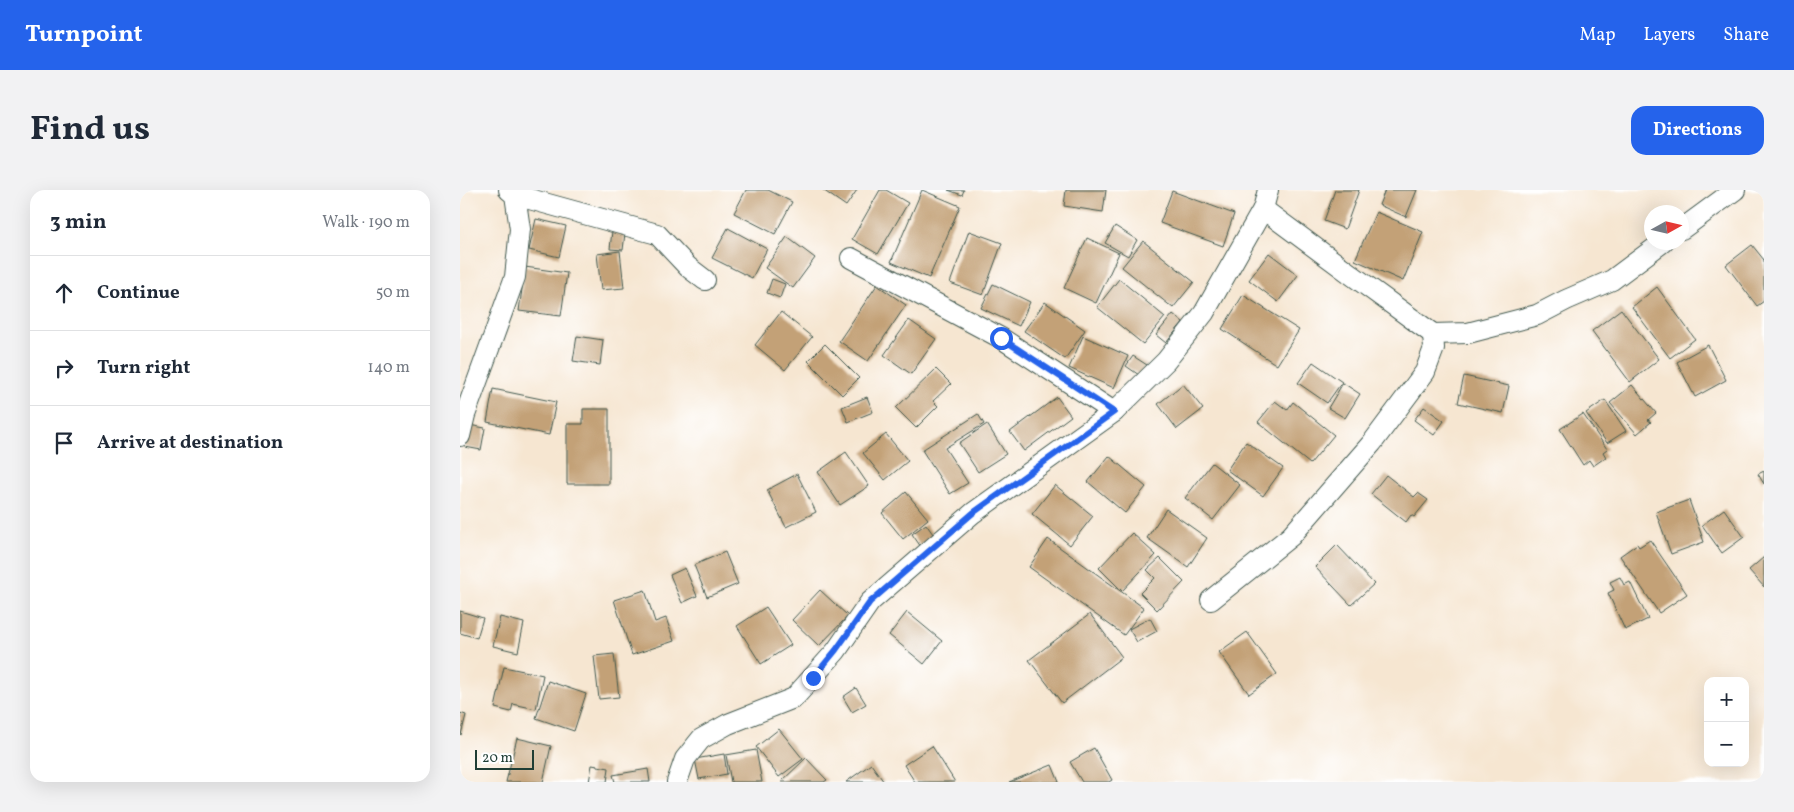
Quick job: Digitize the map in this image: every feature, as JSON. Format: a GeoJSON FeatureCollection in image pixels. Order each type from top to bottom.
{"type":"FeatureCollection","features":[{"type":"Feature","properties":{"kind":"street"},"geometry":{"type":"LineString","coordinates":[[1689,224],[1735,190]]}},
{"type":"Feature","properties":{"kind":"street"},"geometry":{"type":"LineString","coordinates":[[460,436],[465,415],[515,277],[520,229],[512,193],[656,234],[688,267],[705,280]]}},
{"type":"Feature","properties":{"kind":"street"},"geometry":{"type":"LineString","coordinates":[[677,782],[685,759],[701,739],[728,724],[794,698],[836,650],[870,602],[973,513],[1114,412],[1166,361],[1204,313],[1266,199],[1356,278],[1433,334],[1468,333],[1537,315],[1612,280],[1653,250]]}},
{"type":"Feature","properties":{"kind":"street"},"geometry":{"type":"LineString","coordinates":[[851,258],[1001,338],[1114,412]]}},
{"type":"Feature","properties":{"kind":"street"},"geometry":{"type":"LineString","coordinates":[[1211,600],[1291,536],[1372,443],[1425,372],[1434,348],[1433,334]]}},
{"type":"Feature","properties":{"kind":"building"},"geometry":{"type":"Polygon","coordinates":[[[746,190],[768,190],[792,202],[775,234],[734,213],[746,190]]]}},
{"type":"Feature","properties":{"kind":"building"},"geometry":{"type":"Polygon","coordinates":[[[823,190],[857,190],[846,206],[823,190]]]}},
{"type":"Feature","properties":{"kind":"building"},"geometry":{"type":"Polygon","coordinates":[[[880,190],[886,190],[908,203],[878,254],[852,239],[880,190]]]}},
{"type":"Feature","properties":{"kind":"building"},"geometry":{"type":"Polygon","coordinates":[[[922,190],[960,206],[929,278],[891,262],[922,190]]]}},
{"type":"Feature","properties":{"kind":"building"},"geometry":{"type":"Polygon","coordinates":[[[948,190],[964,190],[962,195],[948,190]]]}},
{"type":"Feature","properties":{"kind":"building"},"geometry":{"type":"Polygon","coordinates":[[[1066,190],[1106,190],[1103,212],[1064,206],[1066,190]]]}},
{"type":"Feature","properties":{"kind":"building"},"geometry":{"type":"Polygon","coordinates":[[[1335,190],[1359,190],[1345,229],[1324,221],[1335,190]]]}},
{"type":"Feature","properties":{"kind":"building"},"geometry":{"type":"Polygon","coordinates":[[[1385,190],[1417,190],[1406,217],[1379,205],[1385,190]]]}},
{"type":"Feature","properties":{"kind":"building"},"geometry":{"type":"Polygon","coordinates":[[[1172,191],[1234,214],[1223,246],[1160,223],[1172,191]]]}},
{"type":"Feature","properties":{"kind":"building"},"geometry":{"type":"Polygon","coordinates":[[[1376,212],[1423,232],[1403,281],[1355,260],[1376,212]]]}},
{"type":"Feature","properties":{"kind":"building"},"geometry":{"type":"Polygon","coordinates":[[[536,219],[566,226],[559,257],[529,250],[536,219]]]}},
{"type":"Feature","properties":{"kind":"building"},"geometry":{"type":"Polygon","coordinates":[[[1115,226],[1137,240],[1128,256],[1105,243],[1115,226]]]}},
{"type":"Feature","properties":{"kind":"building"},"geometry":{"type":"Polygon","coordinates":[[[728,228],[767,249],[752,278],[712,258],[728,228]]]}},
{"type":"Feature","properties":{"kind":"building"},"geometry":{"type":"Polygon","coordinates":[[[612,231],[625,233],[623,250],[610,249],[612,231]]]}},
{"type":"Feature","properties":{"kind":"building"},"geometry":{"type":"Polygon","coordinates":[[[969,231],[1002,243],[983,295],[950,283],[969,231]]]}},
{"type":"Feature","properties":{"kind":"building"},"geometry":{"type":"Polygon","coordinates":[[[787,237],[815,258],[793,288],[765,268],[787,237]]]}},
{"type":"Feature","properties":{"kind":"building"},"geometry":{"type":"Polygon","coordinates":[[[1087,238],[1119,253],[1096,303],[1064,288],[1087,238]]]}},
{"type":"Feature","properties":{"kind":"building"},"geometry":{"type":"Polygon","coordinates":[[[1143,241],[1194,282],[1173,308],[1122,267],[1143,241]]]}},
{"type":"Feature","properties":{"kind":"building"},"geometry":{"type":"Polygon","coordinates":[[[1752,245],[1764,260],[1764,301],[1757,306],[1726,265],[1752,245]]]}},
{"type":"Feature","properties":{"kind":"building"},"geometry":{"type":"Polygon","coordinates":[[[620,251],[624,288],[601,290],[597,254],[620,251]]]}},
{"type":"Feature","properties":{"kind":"building"},"geometry":{"type":"Polygon","coordinates":[[[1269,253],[1298,275],[1278,302],[1249,280],[1269,253]]]}},
{"type":"Feature","properties":{"kind":"building"},"geometry":{"type":"Polygon","coordinates":[[[525,267],[567,273],[561,316],[519,311],[525,267]]]}},
{"type":"Feature","properties":{"kind":"building"},"geometry":{"type":"Polygon","coordinates":[[[772,279],[785,284],[780,298],[767,293],[772,279]]]}},
{"type":"Feature","properties":{"kind":"building"},"geometry":{"type":"Polygon","coordinates":[[[1119,279],[1165,317],[1143,344],[1097,307],[1119,279]]]}},
{"type":"Feature","properties":{"kind":"building"},"geometry":{"type":"Polygon","coordinates":[[[993,284],[1030,302],[1019,326],[981,308],[993,284]]]}},
{"type":"Feature","properties":{"kind":"building"},"geometry":{"type":"Polygon","coordinates":[[[877,285],[906,305],[868,361],[839,341],[877,285]]]}},
{"type":"Feature","properties":{"kind":"building"},"geometry":{"type":"Polygon","coordinates":[[[1657,287],[1695,339],[1670,358],[1632,307],[1657,287]]]}},
{"type":"Feature","properties":{"kind":"building"},"geometry":{"type":"Polygon","coordinates":[[[1243,295],[1299,330],[1277,365],[1222,329],[1243,295]]]}},
{"type":"Feature","properties":{"kind":"building"},"geometry":{"type":"Polygon","coordinates":[[[1045,302],[1085,330],[1065,359],[1024,331],[1045,302]]]}},
{"type":"Feature","properties":{"kind":"building"},"geometry":{"type":"Polygon","coordinates":[[[1621,309],[1659,359],[1630,382],[1592,331],[1621,309]]]}},
{"type":"Feature","properties":{"kind":"building"},"geometry":{"type":"Polygon","coordinates":[[[781,312],[812,337],[785,370],[755,345],[781,312]]]}},
{"type":"Feature","properties":{"kind":"building"},"geometry":{"type":"Polygon","coordinates":[[[1173,314],[1183,322],[1166,343],[1156,335],[1173,314]]]}},
{"type":"Feature","properties":{"kind":"building"},"geometry":{"type":"Polygon","coordinates":[[[909,320],[936,339],[911,374],[884,355],[909,320]]]}},
{"type":"Feature","properties":{"kind":"building"},"geometry":{"type":"Polygon","coordinates":[[[577,336],[603,340],[600,365],[573,361],[577,336]]]}},
{"type":"Feature","properties":{"kind":"building"},"geometry":{"type":"Polygon","coordinates":[[[1083,336],[1128,356],[1114,388],[1069,368],[1083,336]]]}},
{"type":"Feature","properties":{"kind":"building"},"geometry":{"type":"Polygon","coordinates":[[[825,344],[859,378],[842,395],[808,361],[825,344]]]}},
{"type":"Feature","properties":{"kind":"building"},"geometry":{"type":"Polygon","coordinates":[[[1708,345],[1726,380],[1695,397],[1677,362],[1708,345]]]}},
{"type":"Feature","properties":{"kind":"building"},"geometry":{"type":"Polygon","coordinates":[[[1133,356],[1147,365],[1139,375],[1126,366],[1133,356]]]}},
{"type":"Feature","properties":{"kind":"building"},"geometry":{"type":"Polygon","coordinates":[[[1313,362],[1342,382],[1327,403],[1298,383],[1313,362]]]}},
{"type":"Feature","properties":{"kind":"building"},"geometry":{"type":"Polygon","coordinates":[[[936,369],[951,384],[933,401],[938,406],[916,428],[896,408],[936,369]]]}},
{"type":"Feature","properties":{"kind":"building"},"geometry":{"type":"Polygon","coordinates":[[[1464,376],[1509,386],[1503,413],[1458,403],[1464,376]]]}},
{"type":"Feature","properties":{"kind":"building"},"geometry":{"type":"Polygon","coordinates":[[[1343,383],[1360,394],[1345,418],[1328,408],[1343,383]]]}},
{"type":"Feature","properties":{"kind":"building"},"geometry":{"type":"Polygon","coordinates":[[[1183,384],[1203,409],[1177,429],[1158,404],[1183,384]]]}},
{"type":"Feature","properties":{"kind":"building"},"geometry":{"type":"Polygon","coordinates":[[[1632,385],[1656,413],[1648,420],[1651,422],[1637,434],[1610,403],[1632,385]]]}},
{"type":"Feature","properties":{"kind":"building"},"geometry":{"type":"Polygon","coordinates":[[[493,389],[556,402],[549,435],[487,422],[493,389]]]}},
{"type":"Feature","properties":{"kind":"building"},"geometry":{"type":"Polygon","coordinates":[[[867,397],[873,412],[848,422],[842,407],[867,397]]]}},
{"type":"Feature","properties":{"kind":"building"},"geometry":{"type":"Polygon","coordinates":[[[1057,397],[1071,416],[1024,451],[1010,432],[1057,397]]]}},
{"type":"Feature","properties":{"kind":"building"},"geometry":{"type":"Polygon","coordinates":[[[1605,400],[1626,431],[1607,443],[1586,413],[1605,400]]]}},
{"type":"Feature","properties":{"kind":"building"},"geometry":{"type":"Polygon","coordinates":[[[1275,401],[1287,410],[1293,402],[1334,435],[1310,464],[1258,422],[1275,401]]]}},
{"type":"Feature","properties":{"kind":"building"},"geometry":{"type":"Polygon","coordinates":[[[1424,407],[1444,421],[1434,435],[1414,420],[1424,407]]]}},
{"type":"Feature","properties":{"kind":"building"},"geometry":{"type":"Polygon","coordinates":[[[583,409],[609,409],[609,484],[567,484],[567,424],[583,424],[583,409]]]}},
{"type":"Feature","properties":{"kind":"building"},"geometry":{"type":"Polygon","coordinates":[[[978,414],[984,424],[945,448],[968,483],[950,494],[922,450],[978,414]]]}},
{"type":"Feature","properties":{"kind":"building"},"geometry":{"type":"Polygon","coordinates":[[[1583,414],[1607,449],[1603,452],[1606,457],[1593,466],[1589,460],[1583,465],[1560,429],[1583,414]]]}},
{"type":"Feature","properties":{"kind":"building"},"geometry":{"type":"Polygon","coordinates":[[[987,424],[1006,454],[978,472],[959,443],[987,424]]]}},
{"type":"Feature","properties":{"kind":"building"},"geometry":{"type":"Polygon","coordinates":[[[469,425],[485,428],[481,450],[465,447],[469,425]]]}},
{"type":"Feature","properties":{"kind":"building"},"geometry":{"type":"Polygon","coordinates":[[[886,434],[908,461],[885,480],[863,453],[886,434]]]}},
{"type":"Feature","properties":{"kind":"building"},"geometry":{"type":"Polygon","coordinates":[[[1246,442],[1283,468],[1263,496],[1227,470],[1246,442]]]}},
{"type":"Feature","properties":{"kind":"building"},"geometry":{"type":"Polygon","coordinates":[[[846,452],[869,486],[840,505],[818,472],[846,452]]]}},
{"type":"Feature","properties":{"kind":"building"},"geometry":{"type":"Polygon","coordinates":[[[1109,456],[1146,487],[1125,513],[1088,482],[1109,456]]]}},
{"type":"Feature","properties":{"kind":"building"},"geometry":{"type":"Polygon","coordinates":[[[1212,463],[1240,485],[1213,520],[1185,498],[1212,463]]]}},
{"type":"Feature","properties":{"kind":"building"},"geometry":{"type":"Polygon","coordinates":[[[1764,471],[1764,484],[1758,474],[1764,471]]]}},
{"type":"Feature","properties":{"kind":"building"},"geometry":{"type":"Polygon","coordinates":[[[797,474],[816,512],[786,527],[767,490],[797,474]]]}},
{"type":"Feature","properties":{"kind":"building"},"geometry":{"type":"Polygon","coordinates":[[[1386,475],[1414,497],[1418,493],[1428,500],[1414,517],[1411,515],[1406,522],[1371,494],[1386,475]]]}},
{"type":"Feature","properties":{"kind":"building"},"geometry":{"type":"Polygon","coordinates":[[[1055,485],[1093,516],[1070,545],[1032,514],[1055,485]]]}},
{"type":"Feature","properties":{"kind":"building"},"geometry":{"type":"Polygon","coordinates":[[[906,492],[928,519],[903,539],[882,513],[906,492]]]}},
{"type":"Feature","properties":{"kind":"building"},"geometry":{"type":"Polygon","coordinates":[[[1689,500],[1704,542],[1671,554],[1656,512],[1689,500]]]}},
{"type":"Feature","properties":{"kind":"building"},"geometry":{"type":"Polygon","coordinates":[[[1166,509],[1207,538],[1188,567],[1147,538],[1166,509]]]}},
{"type":"Feature","properties":{"kind":"building"},"geometry":{"type":"Polygon","coordinates":[[[1724,509],[1744,537],[1722,553],[1702,525],[1724,509]]]}},
{"type":"Feature","properties":{"kind":"building"},"geometry":{"type":"Polygon","coordinates":[[[926,524],[935,537],[921,547],[912,534],[926,524]]]}},
{"type":"Feature","properties":{"kind":"building"},"geometry":{"type":"Polygon","coordinates":[[[1132,533],[1156,555],[1122,591],[1099,568],[1132,533]]]}},
{"type":"Feature","properties":{"kind":"building"},"geometry":{"type":"Polygon","coordinates":[[[1048,539],[1144,608],[1124,635],[1029,567],[1048,539]]]}},
{"type":"Feature","properties":{"kind":"building"},"geometry":{"type":"Polygon","coordinates":[[[1650,540],[1687,594],[1659,613],[1620,556],[1637,544],[1639,547],[1650,540]]]}},
{"type":"Feature","properties":{"kind":"building"},"geometry":{"type":"Polygon","coordinates":[[[1337,545],[1374,584],[1351,605],[1315,567],[1337,545]]]}},
{"type":"Feature","properties":{"kind":"building"},"geometry":{"type":"Polygon","coordinates":[[[725,552],[738,584],[707,597],[694,565],[725,552]]]}},
{"type":"Feature","properties":{"kind":"building"},"geometry":{"type":"Polygon","coordinates":[[[1764,557],[1764,587],[1749,570],[1764,557]]]}},
{"type":"Feature","properties":{"kind":"building"},"geometry":{"type":"Polygon","coordinates":[[[1160,558],[1184,582],[1157,610],[1140,593],[1155,578],[1147,570],[1160,558]]]}},
{"type":"Feature","properties":{"kind":"building"},"geometry":{"type":"Polygon","coordinates":[[[685,568],[697,596],[682,603],[670,575],[685,568]]]}},
{"type":"Feature","properties":{"kind":"building"},"geometry":{"type":"Polygon","coordinates":[[[1620,577],[1624,585],[1630,582],[1648,619],[1625,630],[1608,593],[1614,590],[1610,582],[1620,577]]]}},
{"type":"Feature","properties":{"kind":"building"},"geometry":{"type":"Polygon","coordinates":[[[645,590],[655,622],[666,618],[674,641],[632,655],[614,600],[645,590]]]}},
{"type":"Feature","properties":{"kind":"building"},"geometry":{"type":"Polygon","coordinates":[[[820,590],[848,616],[819,646],[792,620],[820,590]]]}},
{"type":"Feature","properties":{"kind":"building"},"geometry":{"type":"Polygon","coordinates":[[[766,607],[791,645],[761,664],[737,626],[766,607]]]}},
{"type":"Feature","properties":{"kind":"building"},"geometry":{"type":"Polygon","coordinates":[[[460,611],[483,618],[477,638],[460,633],[460,611]]]}},
{"type":"Feature","properties":{"kind":"building"},"geometry":{"type":"Polygon","coordinates":[[[907,612],[942,641],[924,664],[889,635],[907,612]]]}},
{"type":"Feature","properties":{"kind":"building"},"geometry":{"type":"Polygon","coordinates":[[[1090,614],[1122,657],[1062,703],[1029,660],[1090,614]]]}},
{"type":"Feature","properties":{"kind":"building"},"geometry":{"type":"Polygon","coordinates":[[[500,617],[524,623],[518,652],[493,646],[500,617]]]}},
{"type":"Feature","properties":{"kind":"building"},"geometry":{"type":"Polygon","coordinates":[[[1150,618],[1157,631],[1137,642],[1129,629],[1150,618]]]}},
{"type":"Feature","properties":{"kind":"building"},"geometry":{"type":"Polygon","coordinates":[[[1247,632],[1277,674],[1249,694],[1219,652],[1247,632]]]}},
{"type":"Feature","properties":{"kind":"building"},"geometry":{"type":"Polygon","coordinates":[[[614,654],[619,697],[599,699],[594,656],[614,654]]]}},
{"type":"Feature","properties":{"kind":"building"},"geometry":{"type":"Polygon","coordinates":[[[504,667],[543,675],[536,709],[513,704],[511,712],[495,708],[504,667]]]}},
{"type":"Feature","properties":{"kind":"building"},"geometry":{"type":"Polygon","coordinates":[[[548,681],[586,694],[574,731],[536,718],[548,681]]]}},
{"type":"Feature","properties":{"kind":"building"},"geometry":{"type":"Polygon","coordinates":[[[856,688],[866,704],[852,712],[843,697],[856,688]]]}},
{"type":"Feature","properties":{"kind":"building"},"geometry":{"type":"Polygon","coordinates":[[[460,713],[466,715],[461,735],[460,734],[460,713]]]}},
{"type":"Feature","properties":{"kind":"building"},"geometry":{"type":"Polygon","coordinates":[[[779,729],[803,759],[779,777],[756,747],[779,729]]]}},
{"type":"Feature","properties":{"kind":"building"},"geometry":{"type":"Polygon","coordinates":[[[517,738],[551,746],[543,782],[506,782],[517,738]]]}},
{"type":"Feature","properties":{"kind":"building"},"geometry":{"type":"Polygon","coordinates":[[[932,746],[955,782],[915,782],[904,765],[932,746]]]}},
{"type":"Feature","properties":{"kind":"building"},"geometry":{"type":"Polygon","coordinates":[[[1094,748],[1112,780],[1109,782],[1082,782],[1070,762],[1094,748]]]}},
{"type":"Feature","properties":{"kind":"building"},"geometry":{"type":"Polygon","coordinates":[[[756,750],[762,782],[731,782],[726,755],[756,750]]]}},
{"type":"Feature","properties":{"kind":"building"},"geometry":{"type":"Polygon","coordinates":[[[724,754],[727,774],[699,779],[695,759],[724,754]]]}},
{"type":"Feature","properties":{"kind":"building"},"geometry":{"type":"Polygon","coordinates":[[[806,758],[827,780],[824,782],[781,782],[806,758]]]}},
{"type":"Feature","properties":{"kind":"building"},"geometry":{"type":"Polygon","coordinates":[[[871,764],[884,782],[846,782],[871,764]]]}},
{"type":"Feature","properties":{"kind":"building"},"geometry":{"type":"Polygon","coordinates":[[[592,765],[609,768],[607,782],[589,782],[592,765]]]}},
{"type":"Feature","properties":{"kind":"building"},"geometry":{"type":"Polygon","coordinates":[[[1052,765],[1059,782],[1009,782],[1052,765]]]}},
{"type":"Feature","properties":{"kind":"building"},"geometry":{"type":"Polygon","coordinates":[[[648,769],[650,782],[615,782],[613,775],[648,769]]]}},
{"type":"Feature","properties":{"kind":"route"},"geometry":{"type":"LineString","coordinates":[[813,678],[836,650],[870,602],[973,513],[1114,412],[1001,338]]}}]}
